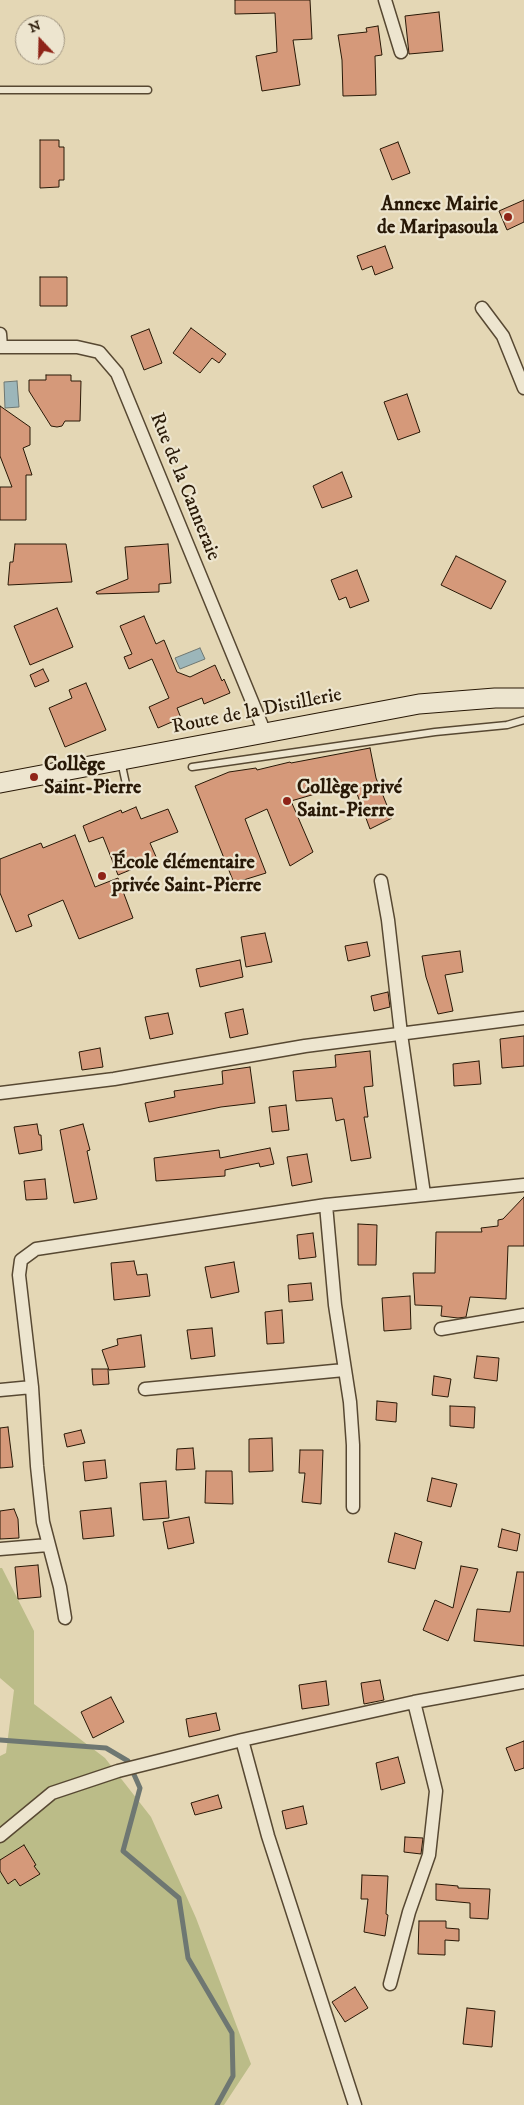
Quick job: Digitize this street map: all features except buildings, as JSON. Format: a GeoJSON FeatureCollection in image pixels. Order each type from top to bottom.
{"type":"FeatureCollection","features":[{"type":"Feature","properties":{"kind":"street"},"geometry":{"type":"LineString","coordinates":[[385,0],[401,52]]}},
{"type":"Feature","properties":{"kind":"street"},"geometry":{"type":"LineString","coordinates":[[482,308],[503,336],[524,388]]}},
{"type":"Feature","properties":{"kind":"street"},"geometry":{"type":"LineString","coordinates":[[0,334],[0,347]]}},
{"type":"Feature","properties":{"kind":"street","name":"Rue de la Canneraie"},"geometry":{"type":"LineString","coordinates":[[0,347],[77,347],[99,352],[117,373],[265,733]]}},
{"type":"Feature","properties":{"kind":"street","name":"Route de la Distillerie"},"geometry":{"type":"LineString","coordinates":[[0,783],[419,704],[495,698],[524,698]]}},
{"type":"Feature","properties":{"kind":"street"},"geometry":{"type":"LineString","coordinates":[[381,881],[388,920],[401,1034],[424,1194]]}},
{"type":"Feature","properties":{"kind":"street"},"geometry":{"type":"LineString","coordinates":[[0,1093],[114,1079],[305,1046],[524,1018]]}},
{"type":"Feature","properties":{"kind":"street"},"geometry":{"type":"LineString","coordinates":[[65,1618],[60,1587],[43,1522],[36,1466],[32,1387],[19,1275],[20,1260],[36,1249],[326,1205],[524,1185]]}},
{"type":"Feature","properties":{"kind":"street"},"geometry":{"type":"LineString","coordinates":[[326,1205],[333,1285],[350,1402],[353,1445],[353,1507]]}},
{"type":"Feature","properties":{"kind":"street"},"geometry":{"type":"LineString","coordinates":[[441,1329],[524,1315]]}},
{"type":"Feature","properties":{"kind":"street"},"geometry":{"type":"LineString","coordinates":[[145,1389],[344,1370]]}},
{"type":"Feature","properties":{"kind":"street"},"geometry":{"type":"LineString","coordinates":[[0,1390],[32,1387]]}},
{"type":"Feature","properties":{"kind":"street"},"geometry":{"type":"LineString","coordinates":[[0,1548],[48,1545]]}},
{"type":"Feature","properties":{"kind":"street"},"geometry":{"type":"LineString","coordinates":[[0,1836],[52,1793],[118,1771],[242,1740],[414,1702],[524,1682]]}},
{"type":"Feature","properties":{"kind":"street"},"geometry":{"type":"LineString","coordinates":[[390,1984],[409,1912],[429,1855],[436,1791],[414,1702]]}},
{"type":"Feature","properties":{"kind":"street"},"geometry":{"type":"LineString","coordinates":[[242,1740],[268,1836],[355,2105]]}},
{"type":"Feature","properties":{"kind":"lane"},"geometry":{"type":"LineString","coordinates":[[0,90],[148,90]]}},
{"type":"Feature","properties":{"kind":"lane"},"geometry":{"type":"LineString","coordinates":[[192,767],[435,732],[507,725],[524,720]]}},
{"type":"Feature","properties":{"kind":"lane"},"geometry":{"type":"LineString","coordinates":[[121,760],[126,784]]}},
{"type":"Feature","properties":{"kind":"green space"},"geometry":{"type":"Polygon","coordinates":[[[0,1568],[2,1568],[34,1631],[34,1704],[105,1758],[151,1817],[196,1918],[251,2064],[224,2105],[0,2105],[0,1756],[6,1753],[14,1690],[0,1678],[0,1568]]]}},
{"type":"Feature","properties":{"kind":"water"},"geometry":{"type":"Polygon","coordinates":[[[17,381],[19,407],[5,408],[4,382],[17,381]]]}},
{"type":"Feature","properties":{"kind":"water"},"geometry":{"type":"Polygon","coordinates":[[[200,648],[205,659],[180,669],[175,658],[200,648]]]}},
{"type":"Feature","properties":{"kind":"waterway"},"geometry":{"type":"LineString","coordinates":[[0,1740],[106,1748],[128,1761],[140,1788],[123,1851],[179,1898],[188,1958],[232,2033],[233,2076],[217,2105]]}},
{"type":"Feature","properties":{"kind":"place","name":"Annexe Mairie de Maripasoula"},"geometry":{"type":"Point","coordinates":[508,217]}},
{"type":"Feature","properties":{"kind":"place","name":"Collège Saint-Pierre"},"geometry":{"type":"Point","coordinates":[34,777]}},
{"type":"Feature","properties":{"kind":"place","name":"Collège privé Saint-Pierre"},"geometry":{"type":"Point","coordinates":[287,801]}},
{"type":"Feature","properties":{"kind":"place","name":"École élémentaire privée Saint-Pierre"},"geometry":{"type":"Point","coordinates":[102,876]}}]}
